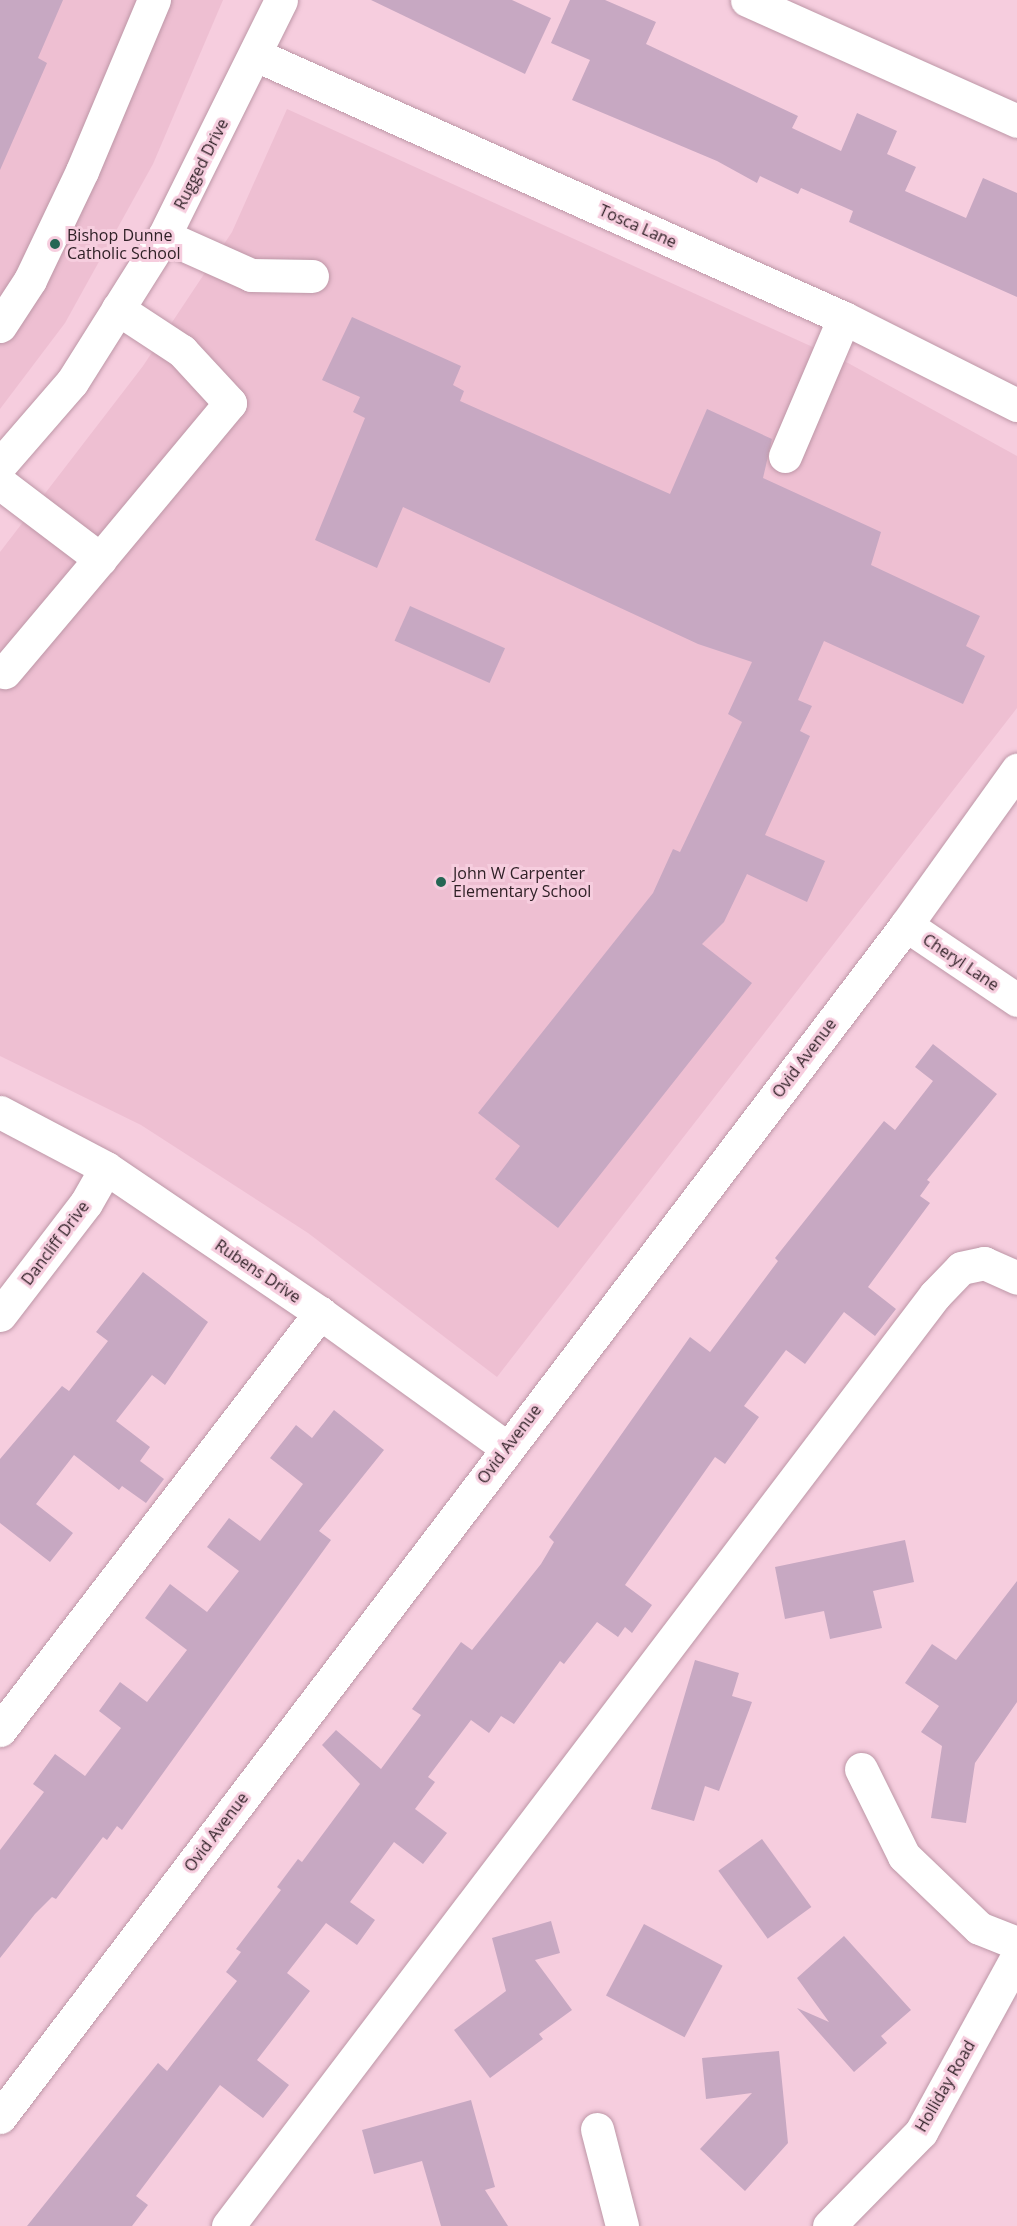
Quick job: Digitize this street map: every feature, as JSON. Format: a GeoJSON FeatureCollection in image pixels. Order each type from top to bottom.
{"type":"FeatureCollection","features":[{"type":"Feature","properties":{"kind":"street"},"geometry":{"type":"LineString","coordinates":[[0,326],[30,280],[82,171],[154,0]]}},
{"type":"Feature","properties":{"kind":"street","name":"Rugged Drive"},"geometry":{"type":"LineString","coordinates":[[0,465],[72,382],[164,237],[256,55],[281,0]]}},
{"type":"Feature","properties":{"kind":"street"},"geometry":{"type":"LineString","coordinates":[[747,0],[1017,122]]}},
{"type":"Feature","properties":{"kind":"street","name":"Tosca Lane"},"geometry":{"type":"LineString","coordinates":[[256,55],[844,318],[1017,405]]}},
{"type":"Feature","properties":{"kind":"street"},"geometry":{"type":"LineString","coordinates":[[164,237],[252,275],[312,276]]}},
{"type":"Feature","properties":{"kind":"street"},"geometry":{"type":"LineString","coordinates":[[5,672],[230,403],[182,351],[118,309]]}},
{"type":"Feature","properties":{"kind":"street"},"geometry":{"type":"LineString","coordinates":[[785,456],[844,318]]}},
{"type":"Feature","properties":{"kind":"street"},"geometry":{"type":"LineString","coordinates":[[0,483],[100,559]]}},
{"type":"Feature","properties":{"kind":"street","name":"Ovid Avenue"},"geometry":{"type":"LineString","coordinates":[[0,2118],[506,1447],[906,925],[1017,770]]}},
{"type":"Feature","properties":{"kind":"street","name":"Cheryl Lane"},"geometry":{"type":"LineString","coordinates":[[906,925],[1017,1000]]}},
{"type":"Feature","properties":{"kind":"street","name":"Rubens Drive"},"geometry":{"type":"LineString","coordinates":[[0,1112],[106,1168],[320,1313],[506,1447]]}},
{"type":"Feature","properties":{"kind":"street","name":"Dancliff Drive"},"geometry":{"type":"LineString","coordinates":[[0,1315],[86,1203],[106,1168]]}},
{"type":"Feature","properties":{"kind":"street"},"geometry":{"type":"LineString","coordinates":[[228,2226],[935,1295],[961,1268],[984,1263],[1017,1278]]}},
{"type":"Feature","properties":{"kind":"street"},"geometry":{"type":"LineString","coordinates":[[0,1730],[320,1313]]}},
{"type":"Feature","properties":{"kind":"street"},"geometry":{"type":"LineString","coordinates":[[861,1769],[904,1856],[979,1928],[1017,1943]]}},
{"type":"Feature","properties":{"kind":"street","name":"Holliday Road"},"geometry":{"type":"LineString","coordinates":[[829,2226],[921,2132],[1017,1957]]}},
{"type":"Feature","properties":{"kind":"street"},"geometry":{"type":"LineString","coordinates":[[597,2130],[622,2226]]}},
{"type":"Feature","properties":{"kind":"shaded area","name":"Bishop Dunne Catholic School"},"geometry":{"type":"Polygon","coordinates":[[[0,0],[223,0],[153,164],[65,323],[0,409],[0,0]]]}},
{"type":"Feature","properties":{"kind":"shaded area","name":"John W Carpenter Elementary School"},"geometry":{"type":"Polygon","coordinates":[[[287,109],[848,363],[1017,456],[1017,708],[497,1377],[308,1233],[141,1125],[0,1056],[0,552],[143,366],[232,232],[287,109]]]}},
{"type":"Feature","properties":{"kind":"building"},"geometry":{"type":"Polygon","coordinates":[[[0,0],[63,0],[38,58],[47,63],[0,170],[0,0]]]}},
{"type":"Feature","properties":{"kind":"building"},"geometry":{"type":"Polygon","coordinates":[[[371,0],[512,0],[551,18],[525,74],[371,0]]]}},
{"type":"Feature","properties":{"kind":"building"},"geometry":{"type":"Polygon","coordinates":[[[570,0],[605,0],[656,22],[646,44],[798,116],[792,128],[841,151],[857,113],[897,131],[887,154],[916,167],[905,191],[966,218],[983,178],[1017,193],[1017,297],[849,222],[853,211],[801,188],[798,194],[760,176],[757,183],[717,161],[572,100],[590,60],[551,43],[570,0]]]}},
{"type":"Feature","properties":{"kind":"building"},"geometry":{"type":"Polygon","coordinates":[[[352,317],[461,366],[453,385],[464,391],[460,401],[670,494],[707,409],[772,439],[763,478],[881,532],[871,565],[980,616],[966,646],[985,656],[963,704],[824,641],[798,700],[812,706],[800,731],[810,736],[765,835],[825,861],[807,902],[747,874],[724,922],[702,944],[752,983],[558,1228],[495,1179],[520,1146],[478,1113],[653,893],[673,849],[680,852],[742,722],[728,714],[752,662],[698,644],[403,507],[377,568],[315,540],[365,418],[353,412],[360,397],[322,380],[352,317]]]}},
{"type":"Feature","properties":{"kind":"building"},"geometry":{"type":"Polygon","coordinates":[[[410,606],[505,648],[490,683],[395,641],[410,606]]]}},
{"type":"Feature","properties":{"kind":"building"},"geometry":{"type":"Polygon","coordinates":[[[933,1044],[997,1094],[927,1180],[930,1182],[920,1196],[930,1203],[868,1287],[896,1309],[875,1336],[844,1312],[805,1364],[786,1350],[744,1406],[759,1417],[725,1464],[715,1457],[625,1585],[652,1605],[632,1633],[625,1627],[618,1637],[597,1622],[564,1664],[560,1661],[514,1724],[501,1716],[489,1733],[471,1720],[428,1777],[435,1782],[415,1809],[447,1833],[423,1864],[394,1842],[350,1902],[375,1920],[357,1945],[326,1923],[287,1973],[310,1991],[257,2060],[289,2085],[263,2118],[220,2085],[136,2196],[148,2205],[132,2226],[27,2226],[158,2063],[167,2071],[237,1981],[226,1972],[241,1952],[236,1949],[281,1890],[277,1887],[298,1859],[302,1862],[360,1784],[322,1745],[336,1730],[381,1769],[421,1715],[412,1709],[461,1642],[472,1650],[541,1564],[554,1542],[549,1537],[690,1337],[710,1352],[778,1261],[775,1258],[884,1121],[895,1130],[933,1081],[915,1067],[933,1044]]]}},
{"type":"Feature","properties":{"kind":"building"},"geometry":{"type":"Polygon","coordinates":[[[143,1272],[208,1322],[165,1385],[152,1375],[116,1421],[150,1447],[140,1461],[164,1479],[146,1503],[122,1486],[119,1490],[74,1455],[36,1504],[73,1533],[50,1562],[0,1523],[0,1459],[62,1386],[69,1391],[108,1341],[96,1332],[143,1272]]]}},
{"type":"Feature","properties":{"kind":"building"},"geometry":{"type":"Polygon","coordinates":[[[334,1410],[384,1450],[319,1531],[331,1540],[122,1830],[117,1826],[107,1840],[103,1837],[56,1899],[52,1897],[35,1914],[0,1958],[0,1850],[44,1792],[33,1784],[55,1754],[85,1776],[121,1728],[99,1711],[120,1682],[147,1702],[187,1650],[145,1618],[170,1584],[207,1612],[239,1571],[207,1547],[229,1518],[260,1541],[303,1484],[270,1458],[296,1425],[312,1438],[334,1410]]]}},
{"type":"Feature","properties":{"kind":"building"},"geometry":{"type":"Polygon","coordinates":[[[905,1540],[914,1582],[873,1591],[882,1628],[830,1639],[824,1611],[785,1619],[775,1567],[905,1540]]]}},
{"type":"Feature","properties":{"kind":"building"},"geometry":{"type":"Polygon","coordinates":[[[1017,1581],[1017,1702],[975,1763],[966,1823],[931,1818],[942,1746],[921,1732],[939,1706],[905,1683],[932,1644],[956,1660],[1017,1581]]]}},
{"type":"Feature","properties":{"kind":"building"},"geometry":{"type":"Polygon","coordinates":[[[695,1660],[739,1673],[732,1696],[752,1702],[719,1791],[705,1786],[694,1821],[651,1809],[695,1660]]]}},
{"type":"Feature","properties":{"kind":"building"},"geometry":{"type":"Polygon","coordinates":[[[762,1839],[811,1907],[768,1939],[718,1871],[762,1839]]]}},
{"type":"Feature","properties":{"kind":"building"},"geometry":{"type":"Polygon","coordinates":[[[551,1921],[560,1953],[535,1960],[572,2010],[539,2034],[543,2039],[490,2078],[454,2030],[506,1991],[492,1938],[551,1921]]]}},
{"type":"Feature","properties":{"kind":"building"},"geometry":{"type":"Polygon","coordinates":[[[644,1924],[723,1966],[685,2037],[606,1996],[644,1924]]]}},
{"type":"Feature","properties":{"kind":"building"},"geometry":{"type":"Polygon","coordinates":[[[844,1936],[911,2010],[881,2036],[887,2043],[854,2072],[797,2008],[829,2022],[797,1978],[844,1936]]]}},
{"type":"Feature","properties":{"kind":"building"},"geometry":{"type":"Polygon","coordinates":[[[779,2051],[788,2143],[745,2191],[700,2149],[752,2093],[706,2099],[702,2058],[779,2051]]]}},
{"type":"Feature","properties":{"kind":"building"},"geometry":{"type":"Polygon","coordinates":[[[471,2100],[495,2187],[485,2190],[508,2226],[441,2226],[422,2161],[374,2174],[362,2130],[471,2100]]]}},
{"type":"Feature","properties":{"kind":"place","name":"Bishop Dunne Catholic School"},"geometry":{"type":"Point","coordinates":[55,244]}},
{"type":"Feature","properties":{"kind":"place","name":"John W Carpenter Elementary School"},"geometry":{"type":"Point","coordinates":[441,882]}}]}
